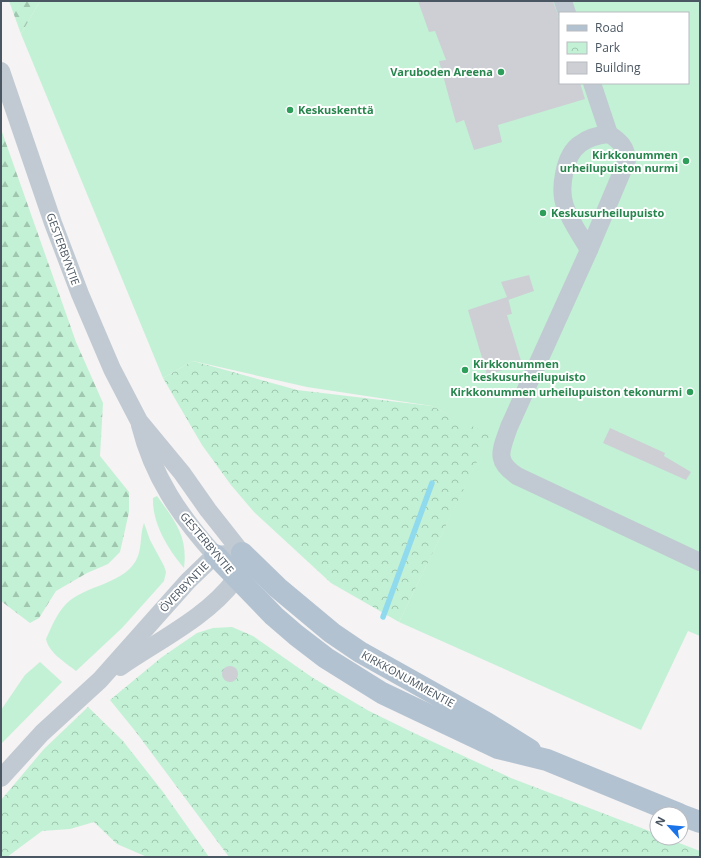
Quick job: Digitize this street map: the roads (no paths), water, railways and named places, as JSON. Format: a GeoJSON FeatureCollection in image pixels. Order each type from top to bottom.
{"type":"FeatureCollection","features":[{"type":"Feature","properties":{"kind":"main road","name":"KIRKKONUMMENTIE"},"geometry":{"type":"LineString","coordinates":[[242,553],[278,588],[332,633],[386,668],[485,722],[547,760]]}},
{"type":"Feature","properties":{"kind":"main road","name":"GESTERBYNTIE"},"geometry":{"type":"LineString","coordinates":[[215,555],[236,579]]}},
{"type":"Feature","properties":{"kind":"main road","name":"KIRKKONUMMENTIE"},"geometry":{"type":"LineString","coordinates":[[236,579],[296,635],[326,658],[382,693],[456,730],[498,748],[547,760],[660,806]]}},
{"type":"Feature","properties":{"kind":"main road","name":"KIRKKONUMMENTIE"},"geometry":{"type":"LineString","coordinates":[[689,818],[700,822]]}},
{"type":"Feature","properties":{"kind":"street"},"geometry":{"type":"LineString","coordinates":[[563,1],[567,12]]}},
{"type":"Feature","properties":{"kind":"street","name":"GESTERBYNTIE"},"geometry":{"type":"LineString","coordinates":[[1,71],[53,223],[80,294],[112,369],[139,421],[182,473],[208,510],[242,553]]}},
{"type":"Feature","properties":{"kind":"street"},"geometry":{"type":"LineString","coordinates":[[592,84],[609,134],[618,140],[626,150],[627,160],[545,351],[509,427],[502,448],[501,457],[506,468],[517,476],[700,562]]}},
{"type":"Feature","properties":{"kind":"street"},"geometry":{"type":"LineString","coordinates":[[589,250],[566,208],[561,190],[566,164],[579,144],[596,136],[609,134]]}},
{"type":"Feature","properties":{"kind":"street","name":"GESTERBYNTIE"},"geometry":{"type":"LineString","coordinates":[[139,421],[146,451],[164,486],[184,518],[215,555]]}},
{"type":"Feature","properties":{"kind":"street"},"geometry":{"type":"LineString","coordinates":[[236,579],[242,553]]}},
{"type":"Feature","properties":{"kind":"street","name":"ÖVERBYNTIE"},"geometry":{"type":"LineString","coordinates":[[1,778],[42,733],[100,680],[188,581],[215,555],[242,553]]}},
{"type":"Feature","properties":{"kind":"street","name":"ÖVERBYNTIE"},"geometry":{"type":"LineString","coordinates":[[100,680],[206,609],[236,579]]}},
{"type":"Feature","properties":{"kind":"waterway"},"geometry":{"type":"LineString","coordinates":[[383,617],[432,483]]}},
{"type":"Feature","properties":{"kind":"place","name":"Varuboden Areena"},"geometry":{"type":"Point","coordinates":[501,72]}},
{"type":"Feature","properties":{"kind":"place","name":"Keskuskenttä"},"geometry":{"type":"Point","coordinates":[290,110]}},
{"type":"Feature","properties":{"kind":"place","name":"Kirkkonummen urheilupuiston nurmi"},"geometry":{"type":"Point","coordinates":[686,161]}},
{"type":"Feature","properties":{"kind":"place","name":"Keskusurheilupuisto"},"geometry":{"type":"Point","coordinates":[543,213]}},
{"type":"Feature","properties":{"kind":"place","name":"Kirkkonummen keskusurheilupuisto"},"geometry":{"type":"Point","coordinates":[465,370]}},
{"type":"Feature","properties":{"kind":"place","name":"Kirkkonummen urheilupuiston tekonurmi"},"geometry":{"type":"Point","coordinates":[690,392]}}]}
